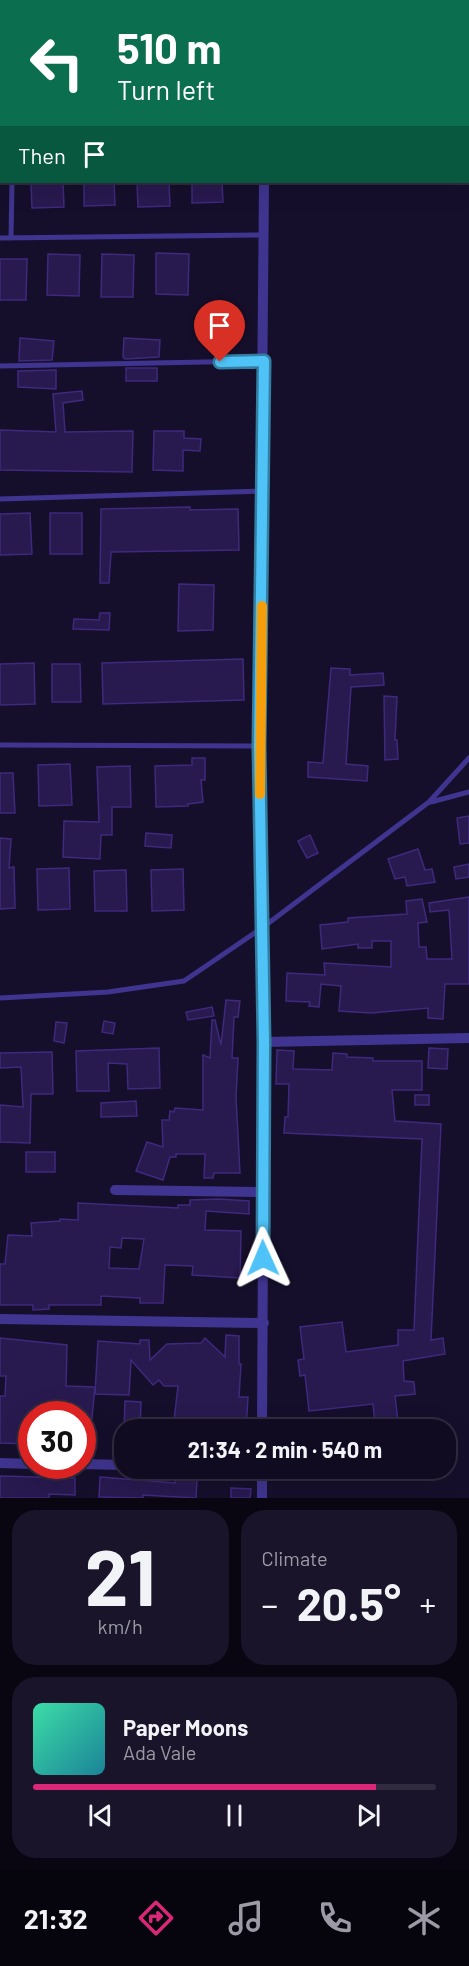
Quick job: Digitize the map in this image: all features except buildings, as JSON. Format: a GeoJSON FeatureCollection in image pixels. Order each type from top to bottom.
{"type":"FeatureCollection","features":[{"type":"Feature","properties":{"kind":"street"},"geometry":{"type":"LineString","coordinates":[[262,1419],[264,1042],[259,746],[264,183]]}},
{"type":"Feature","properties":{"kind":"street"},"geometry":{"type":"LineString","coordinates":[[264,1042],[469,1038]]}},
{"type":"Feature","properties":{"kind":"street"},"geometry":{"type":"LineString","coordinates":[[115,1191],[262,1192]]}},
{"type":"Feature","properties":{"kind":"street"},"geometry":{"type":"LineString","coordinates":[[0,1319],[264,1323]]}},
{"type":"Feature","properties":{"kind":"street"},"geometry":{"type":"LineString","coordinates":[[0,1464],[18,1464]]}},
{"type":"Feature","properties":{"kind":"street"},"geometry":{"type":"LineString","coordinates":[[96,1464],[114,1465]]}},
{"type":"Feature","properties":{"kind":"street"},"geometry":{"type":"LineString","coordinates":[[262,1479],[262,1498]]}},
{"type":"Feature","properties":{"kind":"lane"},"geometry":{"type":"LineString","coordinates":[[11,238],[12,183]]}},
{"type":"Feature","properties":{"kind":"lane"},"geometry":{"type":"LineString","coordinates":[[0,238],[264,235]]}},
{"type":"Feature","properties":{"kind":"lane"},"geometry":{"type":"LineString","coordinates":[[0,366],[264,361]]}},
{"type":"Feature","properties":{"kind":"lane"},"geometry":{"type":"LineString","coordinates":[[0,499],[262,491]]}},
{"type":"Feature","properties":{"kind":"lane"},"geometry":{"type":"LineString","coordinates":[[0,745],[259,746]]}},
{"type":"Feature","properties":{"kind":"lane"},"geometry":{"type":"LineString","coordinates":[[0,998],[108,992],[184,981],[262,928],[429,802],[469,758]]}},
{"type":"Feature","properties":{"kind":"lane"},"geometry":{"type":"LineString","coordinates":[[429,802],[469,792]]}},
{"type":"Feature","properties":{"kind":"slow traffic"},"geometry":{"type":"LineString","coordinates":[[260,794],[262,606]]}},
{"type":"Feature","properties":{"kind":"route"},"geometry":{"type":"LineString","coordinates":[[220,362],[264,361],[259,746],[264,1042],[263,1258]]}}]}
